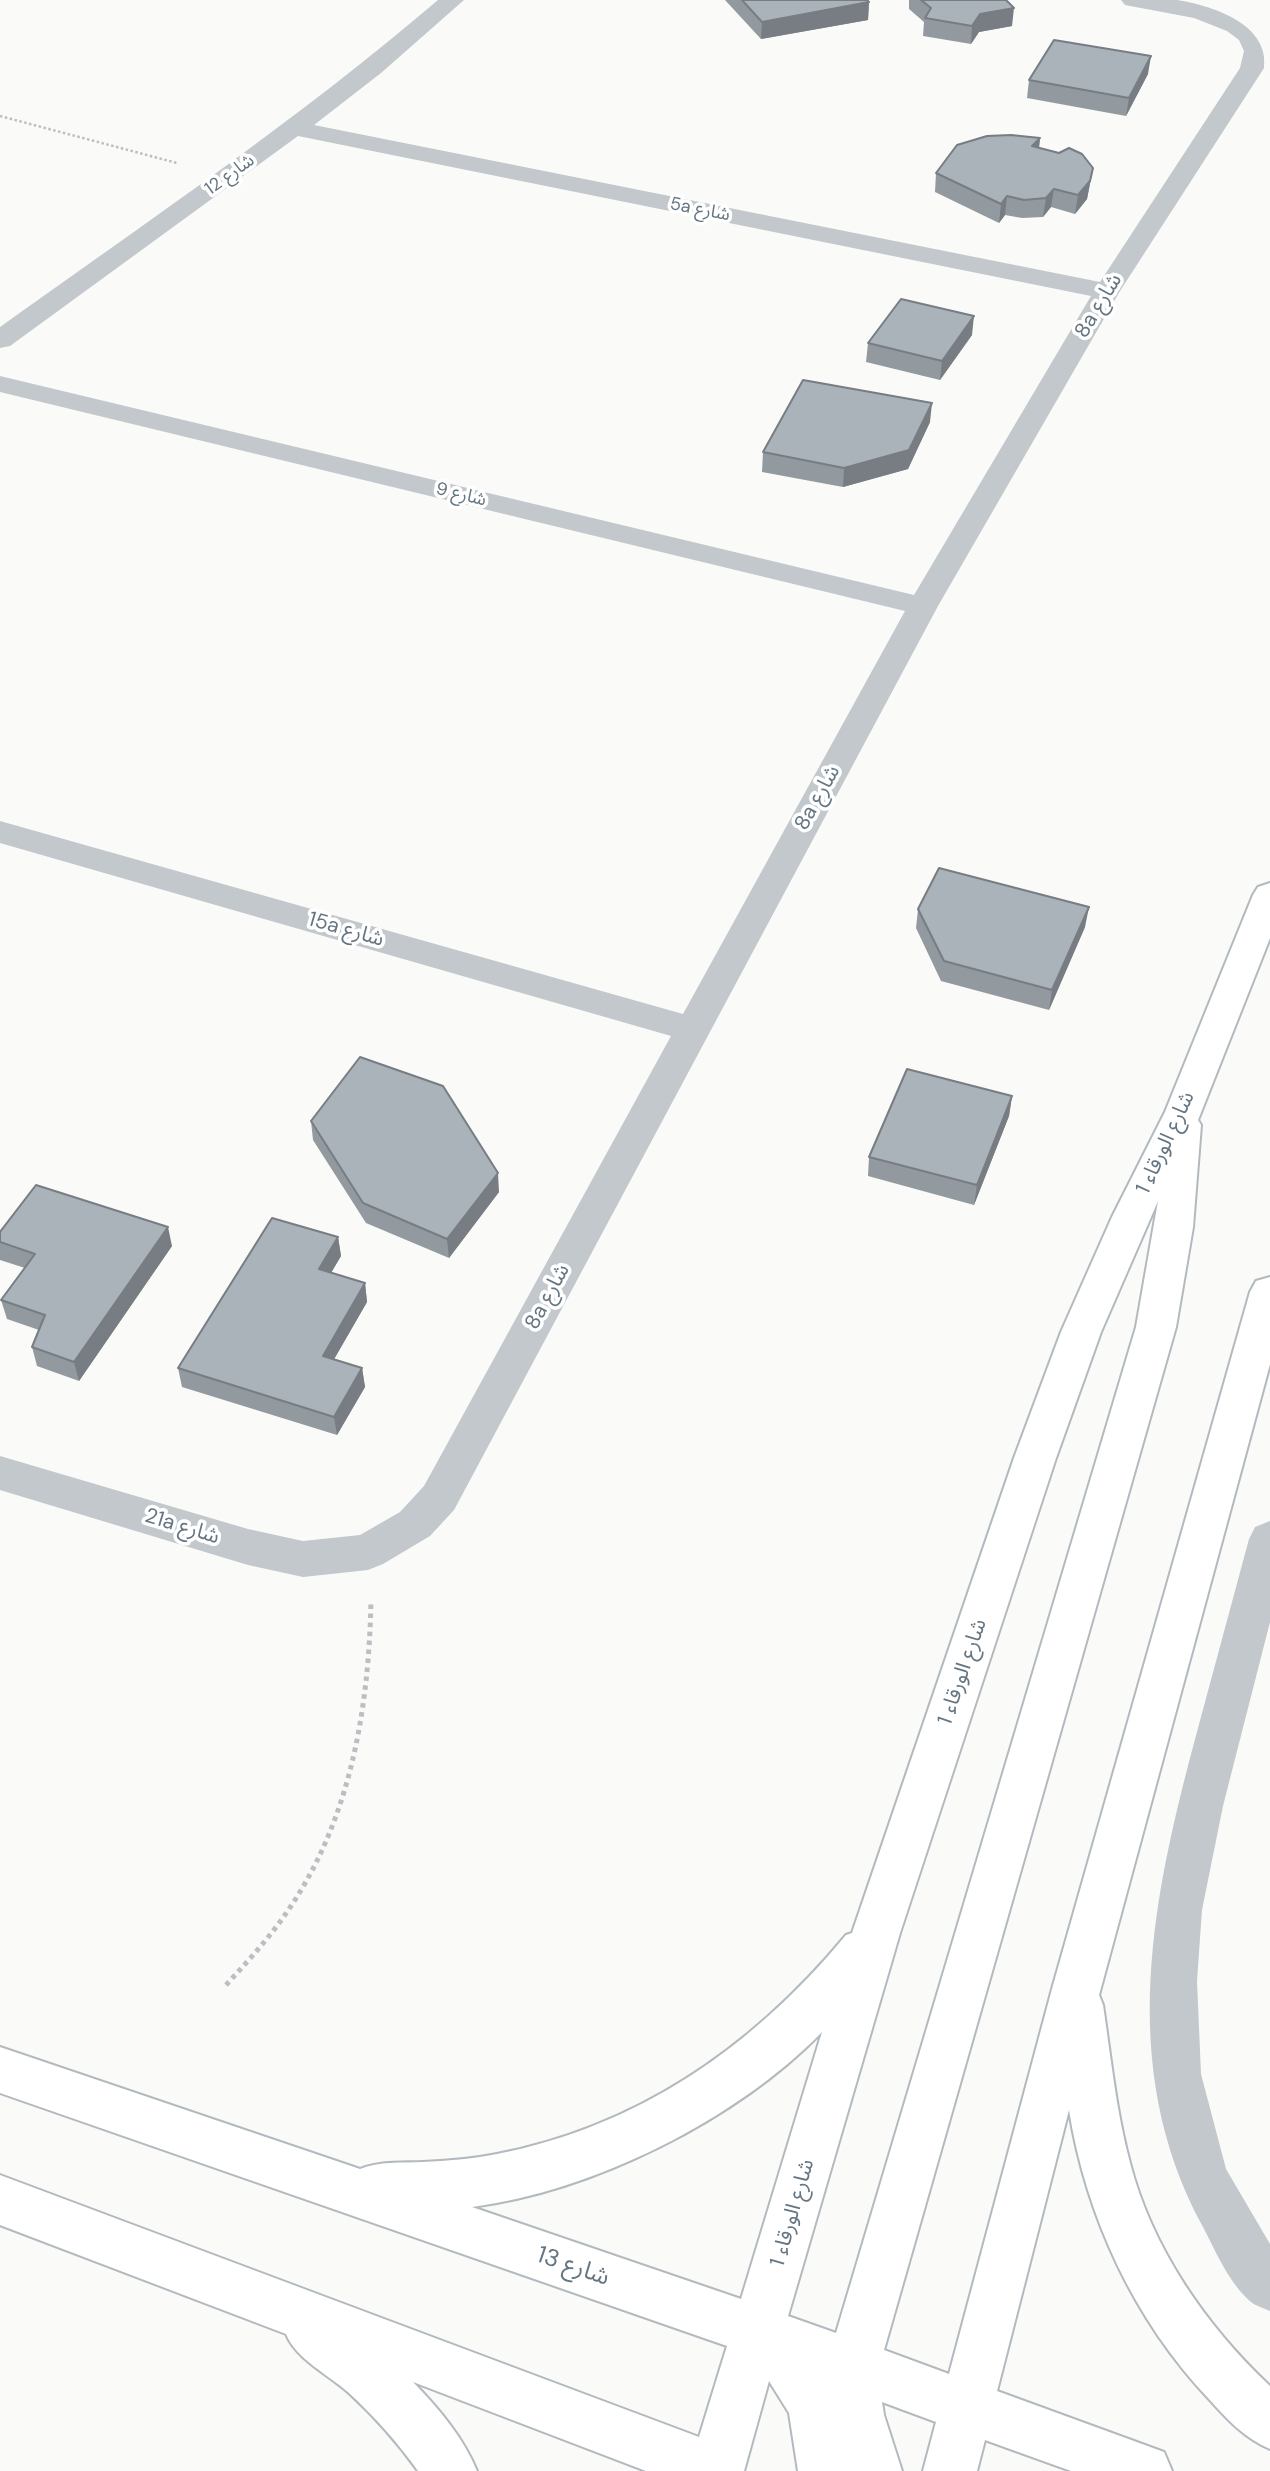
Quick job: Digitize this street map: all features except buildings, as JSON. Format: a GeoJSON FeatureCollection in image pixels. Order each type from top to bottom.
{"type":"FeatureCollection","features":[{"type":"Feature","properties":{"kind":"main road","name":"شارع الورقاء 1"},"geometry":{"type":"LineString","coordinates":[[716,2471],[876,1934],[1035,1458],[1081,1332],[1130,1217],[1183,1112],[1270,895]]}},
{"type":"Feature","properties":{"kind":"main road"},"geometry":{"type":"LineString","coordinates":[[875,2471],[856,2415],[853,2366],[1156,1327],[1170,1263],[1180,1186],[1183,1112]]}},
{"type":"Feature","properties":{"kind":"main road"},"geometry":{"type":"LineString","coordinates":[[950,2471],[1076,1989],[1270,1292]]}},
{"type":"Feature","properties":{"kind":"main road"},"geometry":{"type":"LineString","coordinates":[[349,2190],[428,2187],[508,2176],[584,2155],[656,2124],[723,2085],[783,2040],[834,1989],[876,1934]]}},
{"type":"Feature","properties":{"kind":"main road"},"geometry":{"type":"LineString","coordinates":[[1076,1989],[1098,2124],[1111,2183],[1133,2242],[1164,2302],[1203,2354],[1246,2402],[1270,2423]]}},
{"type":"Feature","properties":{"kind":"main road","name":"شارع 13"},"geometry":{"type":"LineString","coordinates":[[0,2070],[758,2331],[1145,2471]]}},
{"type":"Feature","properties":{"kind":"main road"},"geometry":{"type":"LineString","coordinates":[[0,2200],[716,2471]]}},
{"type":"Feature","properties":{"kind":"main road"},"geometry":{"type":"LineString","coordinates":[[271,2302],[341,2350],[404,2410],[450,2471]]}},
{"type":"Feature","properties":{"kind":"main road"},"geometry":{"type":"LineString","coordinates":[[758,2331],[782,2353],[801,2379],[817,2410],[824,2442],[825,2471]]}},
{"type":"Feature","properties":{"kind":"street","name":"شارع 12"},"geometry":{"type":"LineString","coordinates":[[0,340],[294,128],[373,68],[452,0]]}},
{"type":"Feature","properties":{"kind":"street","name":"8a شارع"},"geometry":{"type":"LineString","coordinates":[[368,1552],[415,1524],[439,1498],[691,1028],[923,606],[1107,291],[1252,68],[1256,57],[1255,46],[1248,35],[1206,14],[1133,0]]}},
{"type":"Feature","properties":{"kind":"street","name":"5a شارع"},"geometry":{"type":"LineString","coordinates":[[294,128],[1107,291]]}},
{"type":"Feature","properties":{"kind":"street","name":"شارع 9"},"geometry":{"type":"LineString","coordinates":[[0,384],[923,606]]}},
{"type":"Feature","properties":{"kind":"street","name":"15a شارع"},"geometry":{"type":"LineString","coordinates":[[0,832],[691,1028]]}},
{"type":"Feature","properties":{"kind":"street","name":"21a شارع"},"geometry":{"type":"LineString","coordinates":[[0,1473],[248,1547],[303,1559],[368,1552]]}},
{"type":"Feature","properties":{"kind":"street"},"geometry":{"type":"LineString","coordinates":[[1270,1539],[1200,1807],[1179,1910],[1173,1981],[1177,2074],[1203,2177],[1246,2255],[1270,2285]]}},
{"type":"Feature","properties":{"kind":"path"},"geometry":{"type":"LineString","coordinates":[[0,116],[228,177]]}},
{"type":"Feature","properties":{"kind":"path"},"geometry":{"type":"LineString","coordinates":[[226,1985],[263,1943],[299,1892],[331,1827],[353,1763],[370,1656],[371,1582],[368,1552]]}}]}
